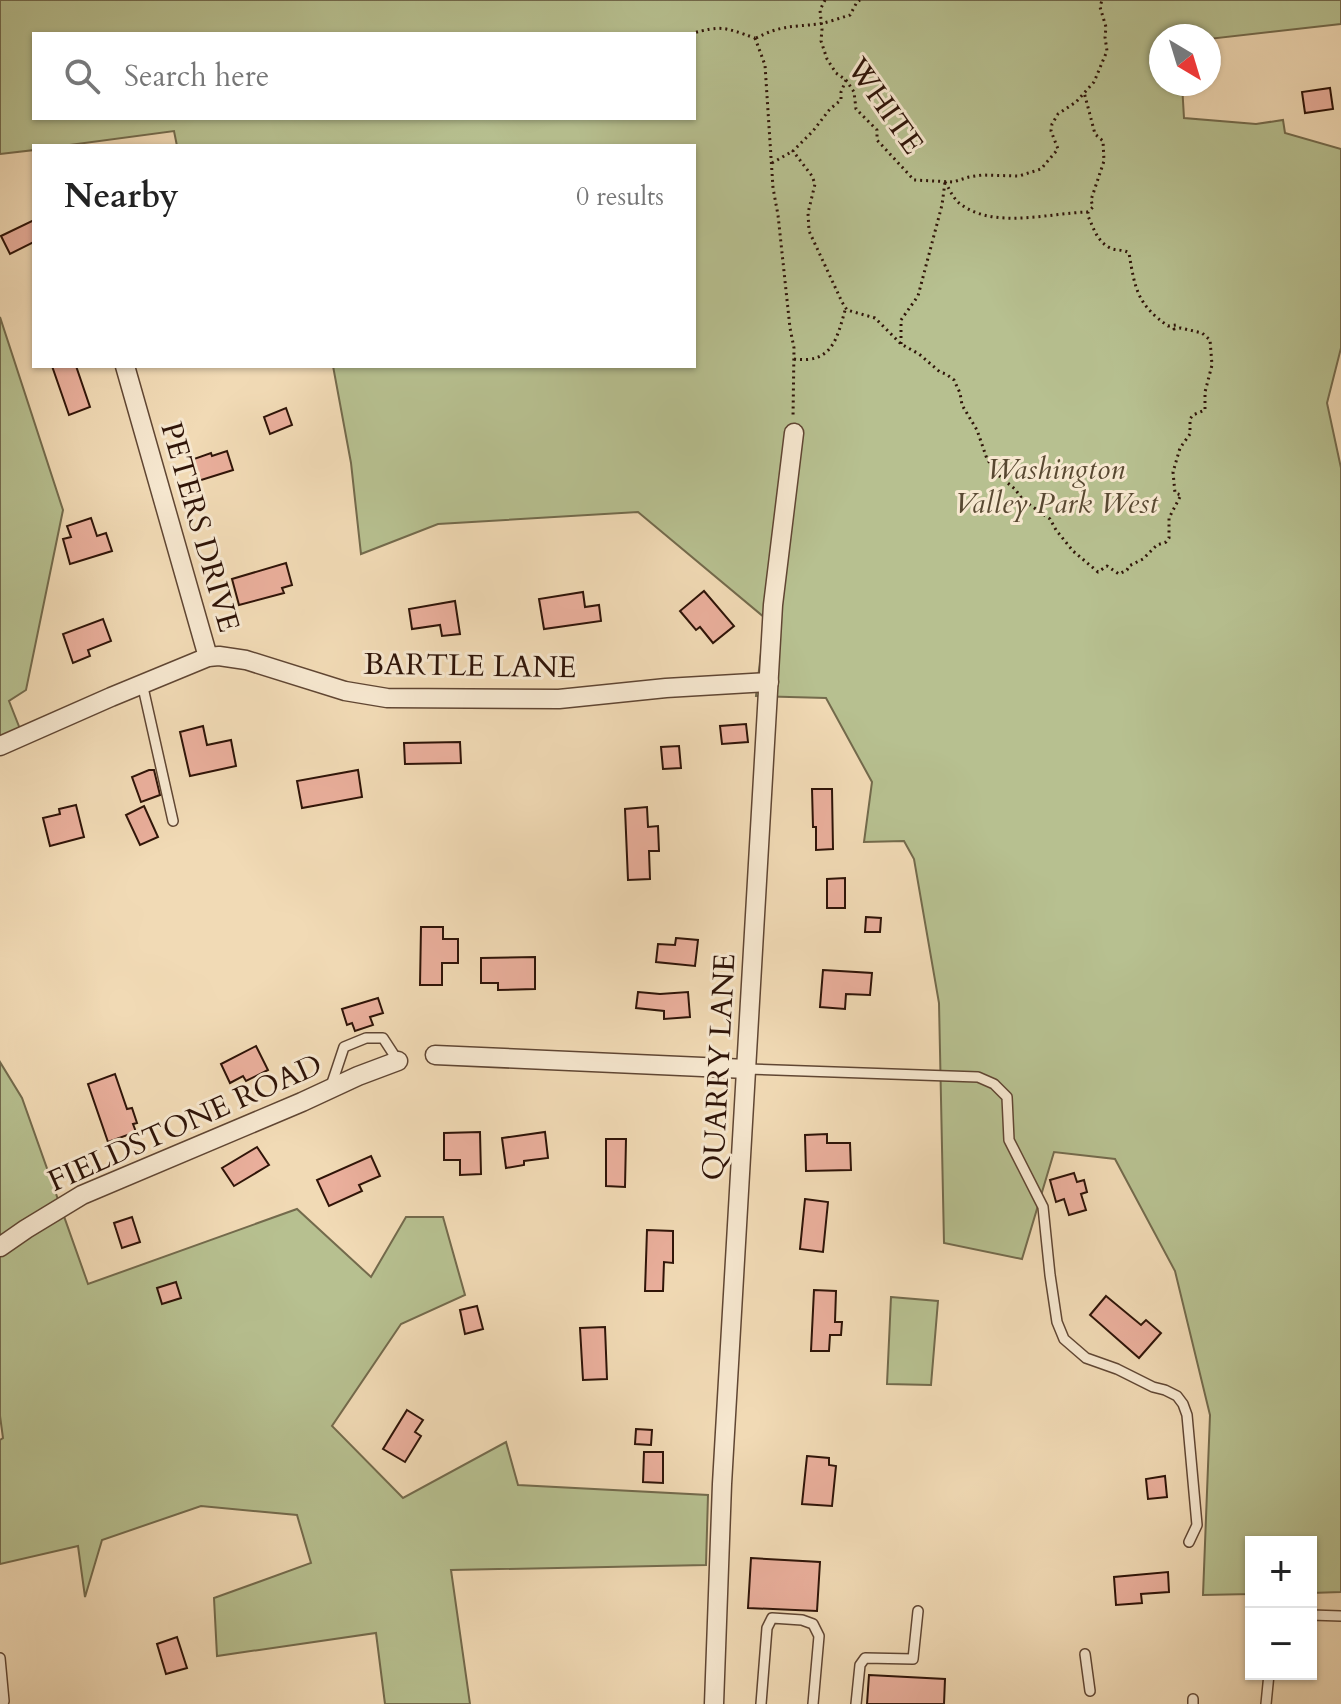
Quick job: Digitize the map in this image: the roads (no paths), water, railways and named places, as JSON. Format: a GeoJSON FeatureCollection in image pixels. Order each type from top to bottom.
{"type":"FeatureCollection","features":[{"type":"Feature","properties":{"kind":"street","name":"PETERS DRIVE"},"geometry":{"type":"LineString","coordinates":[[126,368],[208,657]]}},
{"type":"Feature","properties":{"kind":"street","name":"QUARRY LANE"},"geometry":{"type":"LineString","coordinates":[[714,1704],[722,1484],[773,605],[794,433]]}},
{"type":"Feature","properties":{"kind":"street","name":"BARTLE LANE"},"geometry":{"type":"LineString","coordinates":[[0,746],[142,683],[208,657],[219,656],[246,660],[345,691],[387,698],[559,699],[769,682]]}},
{"type":"Feature","properties":{"kind":"street"},"geometry":{"type":"LineString","coordinates":[[435,1055],[747,1069]]}},
{"type":"Feature","properties":{"kind":"street","name":"FIELDSTONE ROAD"},"geometry":{"type":"LineString","coordinates":[[0,1247],[82,1195],[398,1061]]}},
{"type":"Feature","properties":{"kind":"lane"},"geometry":{"type":"LineString","coordinates":[[142,683],[173,821]]}},
{"type":"Feature","properties":{"kind":"lane"},"geometry":{"type":"LineString","coordinates":[[330,1089],[344,1047],[366,1038],[383,1038],[398,1061]]}},
{"type":"Feature","properties":{"kind":"lane"},"geometry":{"type":"LineString","coordinates":[[747,1069],[978,1077],[994,1084],[1007,1097],[1009,1140],[1043,1207],[1057,1322],[1064,1339],[1086,1358],[1165,1390],[1177,1396],[1183,1404],[1187,1415],[1197,1525],[1189,1542]]}},
{"type":"Feature","properties":{"kind":"lane"},"geometry":{"type":"LineString","coordinates":[[856,1704],[860,1665],[865,1658],[913,1659],[918,1611]]}},
{"type":"Feature","properties":{"kind":"lane"},"geometry":{"type":"LineString","coordinates":[[1317,1615],[1341,1616]]}},
{"type":"Feature","properties":{"kind":"lane"},"geometry":{"type":"LineString","coordinates":[[761,1704],[767,1628],[772,1618],[813,1624],[819,1636],[813,1704]]}},
{"type":"Feature","properties":{"kind":"lane"},"geometry":{"type":"LineString","coordinates":[[1085,1654],[1090,1691]]}},
{"type":"Feature","properties":{"kind":"lane"},"geometry":{"type":"LineString","coordinates":[[0,1658],[3,1704]]}},
{"type":"Feature","properties":{"kind":"lane"},"geometry":{"type":"LineString","coordinates":[[1266,1704],[1268,1680]]}},
{"type":"Feature","properties":{"kind":"park label","name":"Washington Valley Park West"},"geometry":{"type":"Point","coordinates":[1056,486]}}]}
